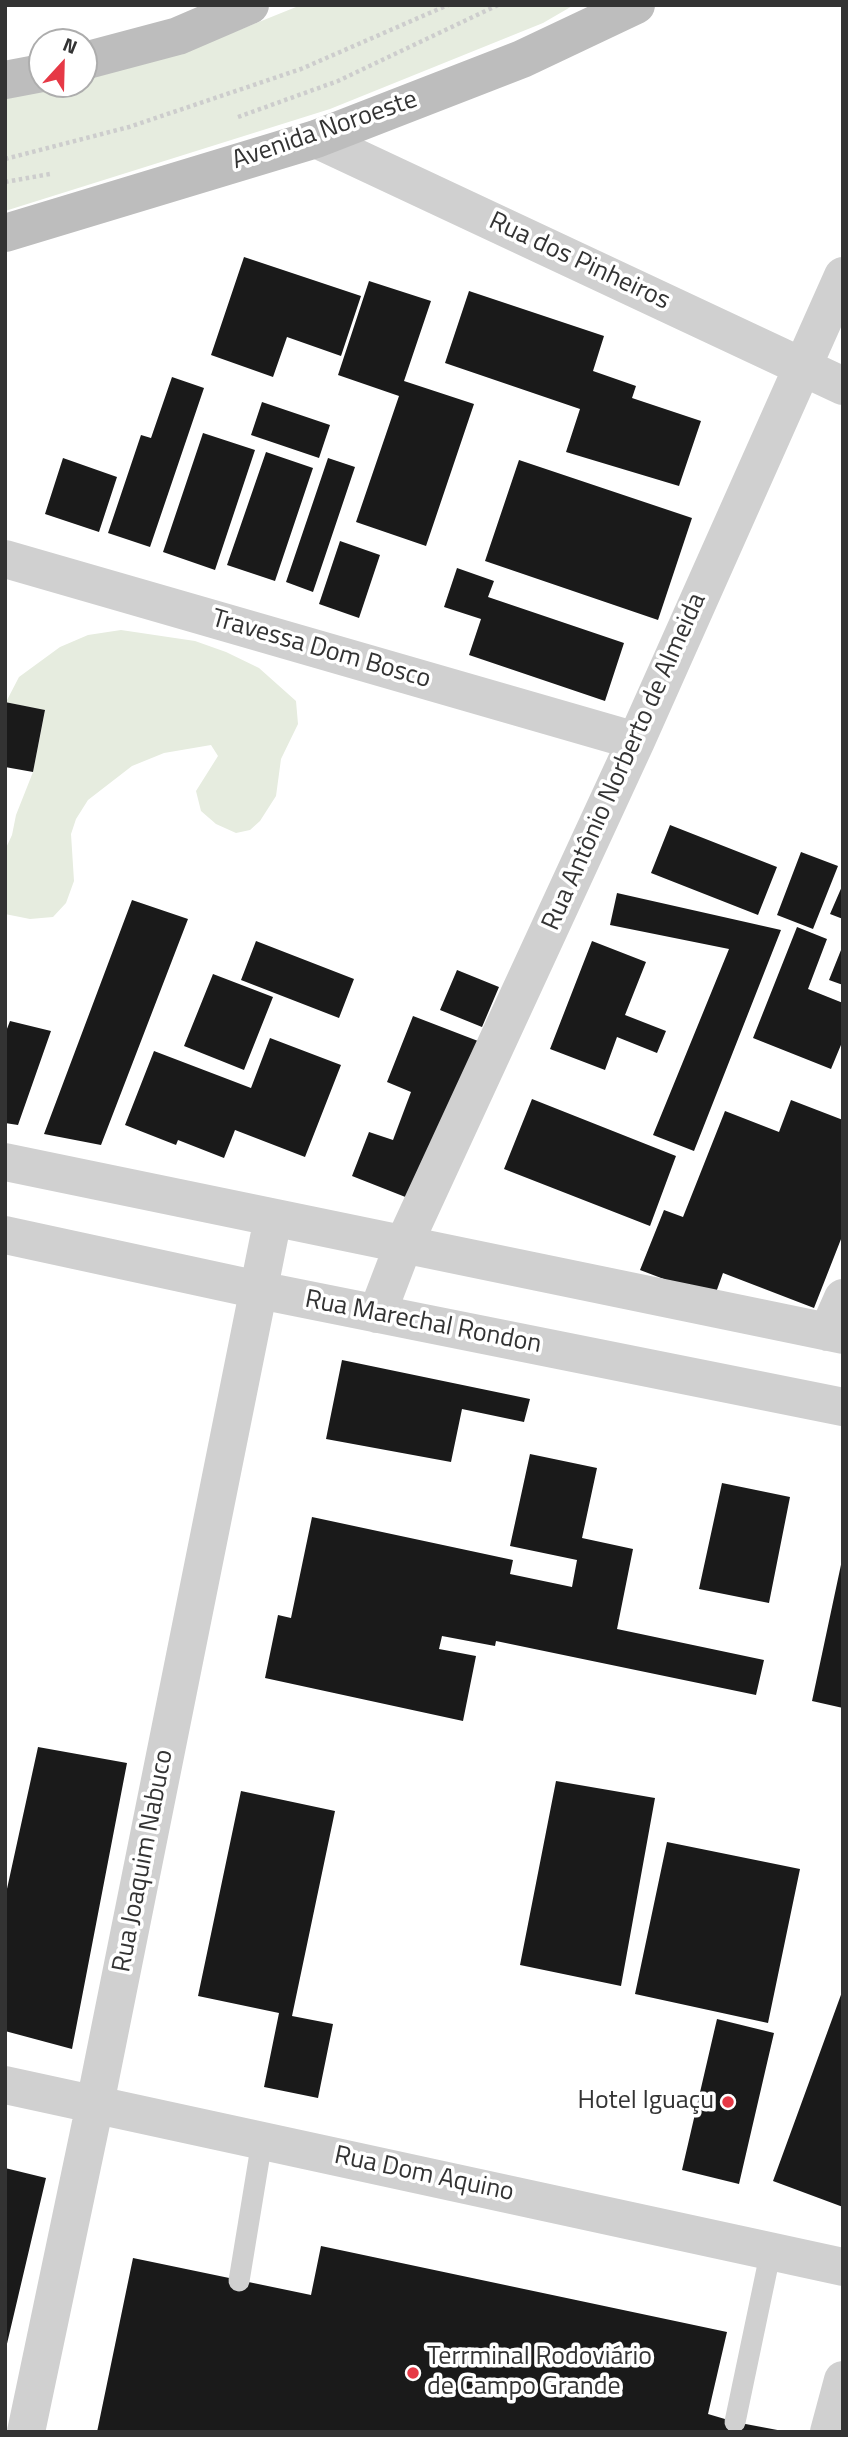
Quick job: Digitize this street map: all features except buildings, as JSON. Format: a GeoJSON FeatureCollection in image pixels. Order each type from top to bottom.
{"type":"FeatureCollection","features":[{"type":"Feature","properties":{"kind":"main road"},"geometry":{"type":"LineString","coordinates":[[98,57],[178,36],[250,5]]}},
{"type":"Feature","properties":{"kind":"main road","name":"Avenida Noroeste"},"geometry":{"type":"LineString","coordinates":[[5,233],[316,139],[522,59],[636,5]]}},
{"type":"Feature","properties":{"kind":"main road"},"geometry":{"type":"LineString","coordinates":[[5,80],[28,76]]}},
{"type":"Feature","properties":{"kind":"street","name":"Rua dos Pinheiros"},"geometry":{"type":"LineString","coordinates":[[316,139],[843,386]]}},
{"type":"Feature","properties":{"kind":"street","name":"Rua Antônio Norberto de Almeida"},"geometry":{"type":"LineString","coordinates":[[377,1314],[404,1246],[636,741],[843,276]]}},
{"type":"Feature","properties":{"kind":"street","name":"Travessa Dom Bosco"},"geometry":{"type":"LineString","coordinates":[[5,559],[636,741]]}},
{"type":"Feature","properties":{"kind":"street"},"geometry":{"type":"LineString","coordinates":[[5,1162],[404,1246],[838,1322]]}},
{"type":"Feature","properties":{"kind":"street","name":"Rua Joaquim Nabuco"},"geometry":{"type":"LineString","coordinates":[[26,2432],[95,2104],[273,1218]]}},
{"type":"Feature","properties":{"kind":"street","name":"Rua Marechal Rondon"},"geometry":{"type":"LineString","coordinates":[[5,1235],[259,1290],[843,1407]]}},
{"type":"Feature","properties":{"kind":"street","name":"Rua Dom Aquino"},"geometry":{"type":"LineString","coordinates":[[5,2085],[843,2267]]}},
{"type":"Feature","properties":{"kind":"street"},"geometry":{"type":"LineString","coordinates":[[829,2432],[843,2380]]}},
{"type":"Feature","properties":{"kind":"lane"},"geometry":{"type":"LineString","coordinates":[[239,2281],[262,2141]]}},
{"type":"Feature","properties":{"kind":"lane"},"geometry":{"type":"LineString","coordinates":[[735,2422],[771,2250]]}},
{"type":"Feature","properties":{"kind":"path"},"geometry":{"type":"LineString","coordinates":[[5,159],[129,127],[301,69],[448,5]]}},
{"type":"Feature","properties":{"kind":"path"},"geometry":{"type":"LineString","coordinates":[[237,118],[338,81],[498,5]]}},
{"type":"Feature","properties":{"kind":"path"},"geometry":{"type":"LineString","coordinates":[[5,182],[58,173]]}},
{"type":"Feature","properties":{"kind":"shaded area"},"geometry":{"type":"Polygon","coordinates":[[[301,5],[574,5],[543,23],[330,109],[5,211],[5,95],[28,90],[28,98],[98,98],[98,74],[182,53],[301,5]]]}},
{"type":"Feature","properties":{"kind":"shaded area"},"geometry":{"type":"Polygon","coordinates":[[[121,630],[195,641],[226,652],[259,668],[296,701],[298,724],[281,759],[276,796],[260,821],[250,830],[236,833],[216,824],[201,811],[196,791],[218,756],[211,745],[164,753],[132,766],[88,800],[76,819],[71,834],[74,881],[66,903],[53,917],[30,919],[5,914],[5,850],[33,772],[45,711],[6,702],[19,677],[60,647],[88,635],[121,630]]]}},
{"type":"Feature","properties":{"kind":"place","name":"Hotel Iguaçu"},"geometry":{"type":"Point","coordinates":[728,2102]}},
{"type":"Feature","properties":{"kind":"place","name":"Terrminal Rodoviário de Campo Grande"},"geometry":{"type":"Point","coordinates":[413,2373]}}]}
